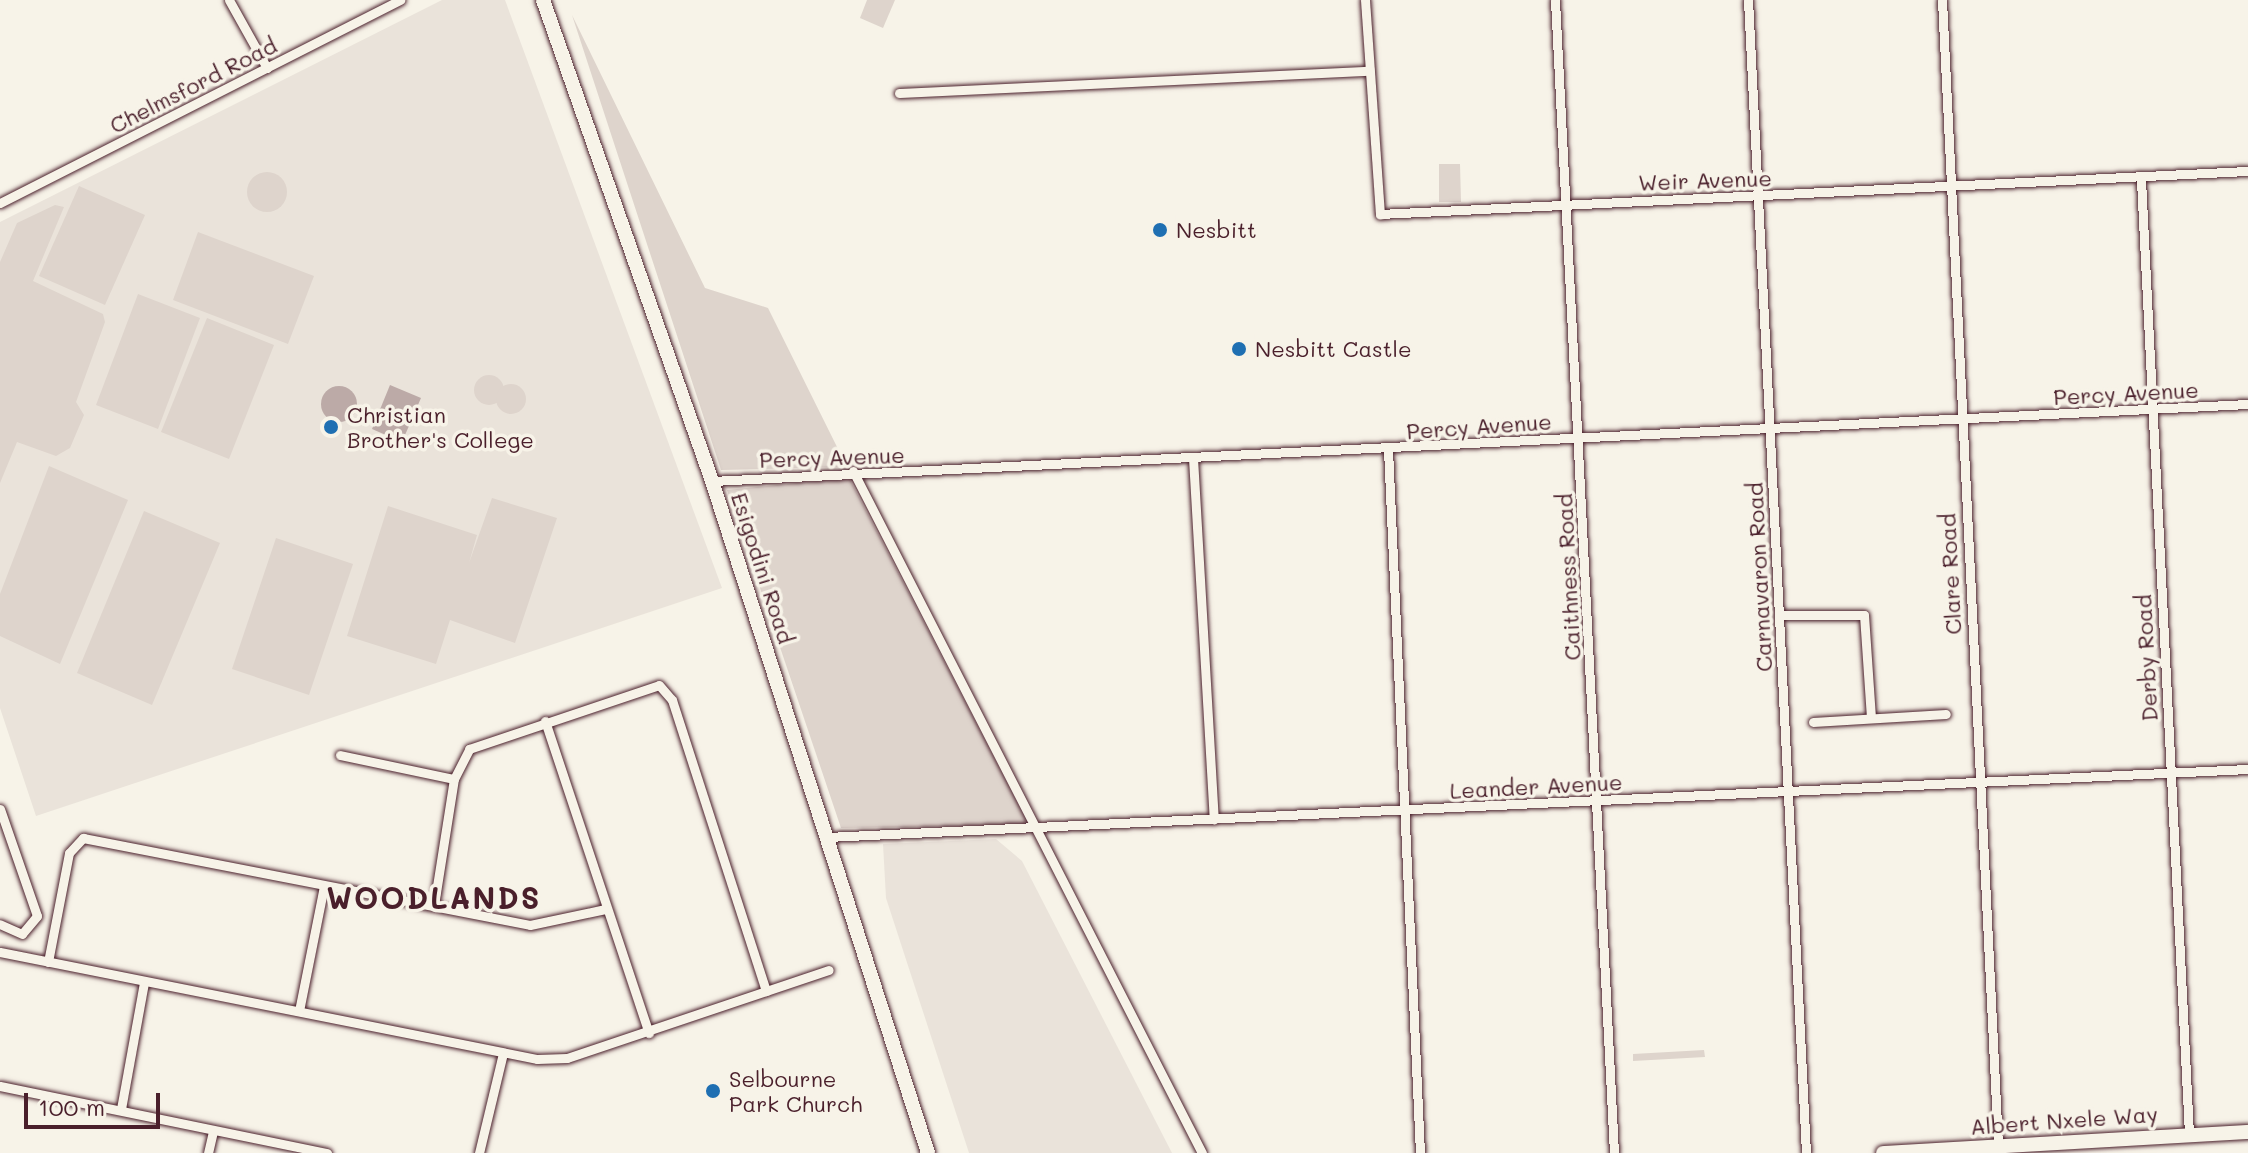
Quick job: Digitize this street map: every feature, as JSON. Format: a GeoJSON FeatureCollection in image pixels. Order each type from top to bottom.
{"type":"FeatureCollection","features":[{"type":"Feature","properties":{"kind":"main road","name":"Esigodini Road"},"geometry":{"type":"LineString","coordinates":[[543,0],[712,481],[928,1153]]}},
{"type":"Feature","properties":{"kind":"main road","name":"Albert Nxele Way"},"geometry":{"type":"LineString","coordinates":[[1883,1153],[2248,1132]]}},
{"type":"Feature","properties":{"kind":"street"},"geometry":{"type":"LineString","coordinates":[[229,0],[267,68]]}},
{"type":"Feature","properties":{"kind":"street","name":"Chelmsford Road"},"geometry":{"type":"LineString","coordinates":[[0,203],[401,0]]}},
{"type":"Feature","properties":{"kind":"street","name":"Weir Avenue"},"geometry":{"type":"LineString","coordinates":[[1365,0],[1380,214],[1951,186],[2141,180],[2248,171]]}},
{"type":"Feature","properties":{"kind":"street","name":"Caithness Road"},"geometry":{"type":"LineString","coordinates":[[1555,0],[1614,1153]]}},
{"type":"Feature","properties":{"kind":"street","name":"Carnavaron Road"},"geometry":{"type":"LineString","coordinates":[[1748,0],[1806,1153]]}},
{"type":"Feature","properties":{"kind":"street","name":"Clare Road"},"geometry":{"type":"LineString","coordinates":[[1942,0],[1959,419],[1998,1147]]}},
{"type":"Feature","properties":{"kind":"street"},"geometry":{"type":"LineString","coordinates":[[899,93],[1369,71]]}},
{"type":"Feature","properties":{"kind":"street","name":"Derby Road"},"geometry":{"type":"LineString","coordinates":[[2141,180],[2189,1134]]}},
{"type":"Feature","properties":{"kind":"street","name":"Percy Avenue"},"geometry":{"type":"LineString","coordinates":[[712,481],[853,471],[1388,449],[2248,404]]}},
{"type":"Feature","properties":{"kind":"street"},"geometry":{"type":"LineString","coordinates":[[1388,449],[1420,1153]]}},
{"type":"Feature","properties":{"kind":"street"},"geometry":{"type":"LineString","coordinates":[[1193,458],[1214,819]]}},
{"type":"Feature","properties":{"kind":"street"},"geometry":{"type":"LineString","coordinates":[[853,471],[1202,1153]]}},
{"type":"Feature","properties":{"kind":"street"},"geometry":{"type":"LineString","coordinates":[[1779,615],[1864,615],[1871,718]]}},
{"type":"Feature","properties":{"kind":"street"},"geometry":{"type":"LineString","coordinates":[[434,905],[454,779],[476,743],[651,684],[667,691],[766,991]]}},
{"type":"Feature","properties":{"kind":"street"},"geometry":{"type":"LineString","coordinates":[[1813,722],[1946,714]]}},
{"type":"Feature","properties":{"kind":"street"},"geometry":{"type":"LineString","coordinates":[[545,721],[605,909],[649,1033]]}},
{"type":"Feature","properties":{"kind":"street"},"geometry":{"type":"LineString","coordinates":[[340,755],[454,779]]}},
{"type":"Feature","properties":{"kind":"street","name":"Leander Avenue"},"geometry":{"type":"LineString","coordinates":[[827,837],[1036,830],[2248,769]]}},
{"type":"Feature","properties":{"kind":"street"},"geometry":{"type":"LineString","coordinates":[[0,924],[22,934],[37,916],[1,816]]}},
{"type":"Feature","properties":{"kind":"street"},"geometry":{"type":"LineString","coordinates":[[48,962],[69,853],[83,838],[324,886],[545,925],[605,909]]}},
{"type":"Feature","properties":{"kind":"street"},"geometry":{"type":"LineString","coordinates":[[299,1011],[324,886]]}},
{"type":"Feature","properties":{"kind":"street"},"geometry":{"type":"LineString","coordinates":[[0,952],[503,1053],[567,1058],[649,1033],[829,970]]}},
{"type":"Feature","properties":{"kind":"street"},"geometry":{"type":"LineString","coordinates":[[121,1109],[144,983]]}},
{"type":"Feature","properties":{"kind":"street"},"geometry":{"type":"LineString","coordinates":[[479,1153],[503,1053]]}},
{"type":"Feature","properties":{"kind":"street"},"geometry":{"type":"LineString","coordinates":[[0,1086],[327,1153]]}},
{"type":"Feature","properties":{"kind":"street"},"geometry":{"type":"LineString","coordinates":[[208,1153],[213,1131]]}},
{"type":"Feature","properties":{"kind":"shaded area","name":"Christian Brother's College"},"geometry":{"type":"Polygon","coordinates":[[[442,0],[505,0],[722,588],[36,816],[0,708],[0,222],[442,0]]]}},
{"type":"Feature","properties":{"kind":"shaded area"},"geometry":{"type":"Polygon","coordinates":[[[867,0],[895,0],[883,28],[860,18],[867,0]]]}},
{"type":"Feature","properties":{"kind":"shaded area"},"geometry":{"type":"Polygon","coordinates":[[[572,15],[705,288],[768,308],[842,457],[839,467],[721,470],[572,15]]]}},
{"type":"Feature","properties":{"kind":"shaded area"},"geometry":{"type":"Polygon","coordinates":[[[1439,164],[1460,164],[1461,202],[1439,202],[1439,164]]]}},
{"type":"Feature","properties":{"kind":"shaded area"},"geometry":{"type":"Polygon","coordinates":[[[267,172],[281,178],[287,192],[281,206],[267,212],[253,206],[247,192],[253,178],[267,172]]]}},
{"type":"Feature","properties":{"kind":"shaded area"},"geometry":{"type":"Polygon","coordinates":[[[79,186],[145,215],[105,305],[39,276],[79,186]]]}},
{"type":"Feature","properties":{"kind":"shaded area"},"geometry":{"type":"Polygon","coordinates":[[[55,205],[64,207],[33,281],[103,314],[105,322],[76,402],[84,415],[70,448],[56,456],[17,442],[0,483],[0,262],[17,223],[55,205]]]}},
{"type":"Feature","properties":{"kind":"shaded area"},"geometry":{"type":"Polygon","coordinates":[[[198,232],[314,276],[288,344],[173,300],[198,232]]]}},
{"type":"Feature","properties":{"kind":"shaded area"},"geometry":{"type":"Polygon","coordinates":[[[138,294],[200,318],[158,429],[96,405],[138,294]]]}},
{"type":"Feature","properties":{"kind":"shaded area"},"geometry":{"type":"Polygon","coordinates":[[[207,318],[274,345],[229,459],[161,432],[207,318]]]}},
{"type":"Feature","properties":{"kind":"shaded area"},"geometry":{"type":"Polygon","coordinates":[[[489,375],[500,379],[504,390],[500,401],[489,405],[478,401],[474,390],[478,379],[489,375]]]}},
{"type":"Feature","properties":{"kind":"shaded area"},"geometry":{"type":"Polygon","coordinates":[[[511,384],[522,388],[526,399],[522,410],[511,414],[500,410],[496,399],[500,388],[511,384]]]}},
{"type":"Feature","properties":{"kind":"shaded area"},"geometry":{"type":"Polygon","coordinates":[[[390,385],[421,398],[402,442],[372,429],[390,385]]]}},
{"type":"Feature","properties":{"kind":"shaded area"},"geometry":{"type":"Polygon","coordinates":[[[339,386],[352,391],[357,404],[352,417],[339,422],[326,417],[321,404],[326,391],[339,386]]]}},
{"type":"Feature","properties":{"kind":"shaded area"},"geometry":{"type":"Polygon","coordinates":[[[49,466],[128,500],[60,664],[0,636],[0,594],[49,466]]]}},
{"type":"Feature","properties":{"kind":"shaded area"},"geometry":{"type":"Polygon","coordinates":[[[849,478],[1026,819],[1023,825],[841,828],[727,490],[849,478]]]}},
{"type":"Feature","properties":{"kind":"shaded area"},"geometry":{"type":"Polygon","coordinates":[[[492,498],[557,518],[515,643],[450,620],[436,664],[347,636],[388,506],[477,535],[469,563],[492,498]]]}},
{"type":"Feature","properties":{"kind":"shaded area"},"geometry":{"type":"Polygon","coordinates":[[[144,511],[220,543],[152,705],[77,673],[144,511]]]}},
{"type":"Feature","properties":{"kind":"shaded area"},"geometry":{"type":"Polygon","coordinates":[[[276,538],[353,564],[309,695],[232,669],[276,538]]]}},
{"type":"Feature","properties":{"kind":"shaded area"},"geometry":{"type":"Polygon","coordinates":[[[996,839],[1022,861],[1172,1153],[969,1153],[886,898],[883,844],[996,839]]]}},
{"type":"Feature","properties":{"kind":"shaded area"},"geometry":{"type":"Polygon","coordinates":[[[1704,1050],[1705,1057],[1633,1061],[1633,1054],[1704,1050]]]}},
{"type":"Feature","properties":{"kind":"place","name":"Nesbitt"},"geometry":{"type":"Point","coordinates":[1160,230]}},
{"type":"Feature","properties":{"kind":"place","name":"Nesbitt Castle"},"geometry":{"type":"Point","coordinates":[1239,349]}},
{"type":"Feature","properties":{"kind":"place","name":"Christian Brother's College"},"geometry":{"type":"Point","coordinates":[331,427]}},
{"type":"Feature","properties":{"kind":"place","name":"Selbourne Park Church"},"geometry":{"type":"Point","coordinates":[713,1091]}},
{"type":"Feature","properties":{"kind":"district","name":"WOODLANDS"},"geometry":{"type":"Point","coordinates":[434,897]}}]}
